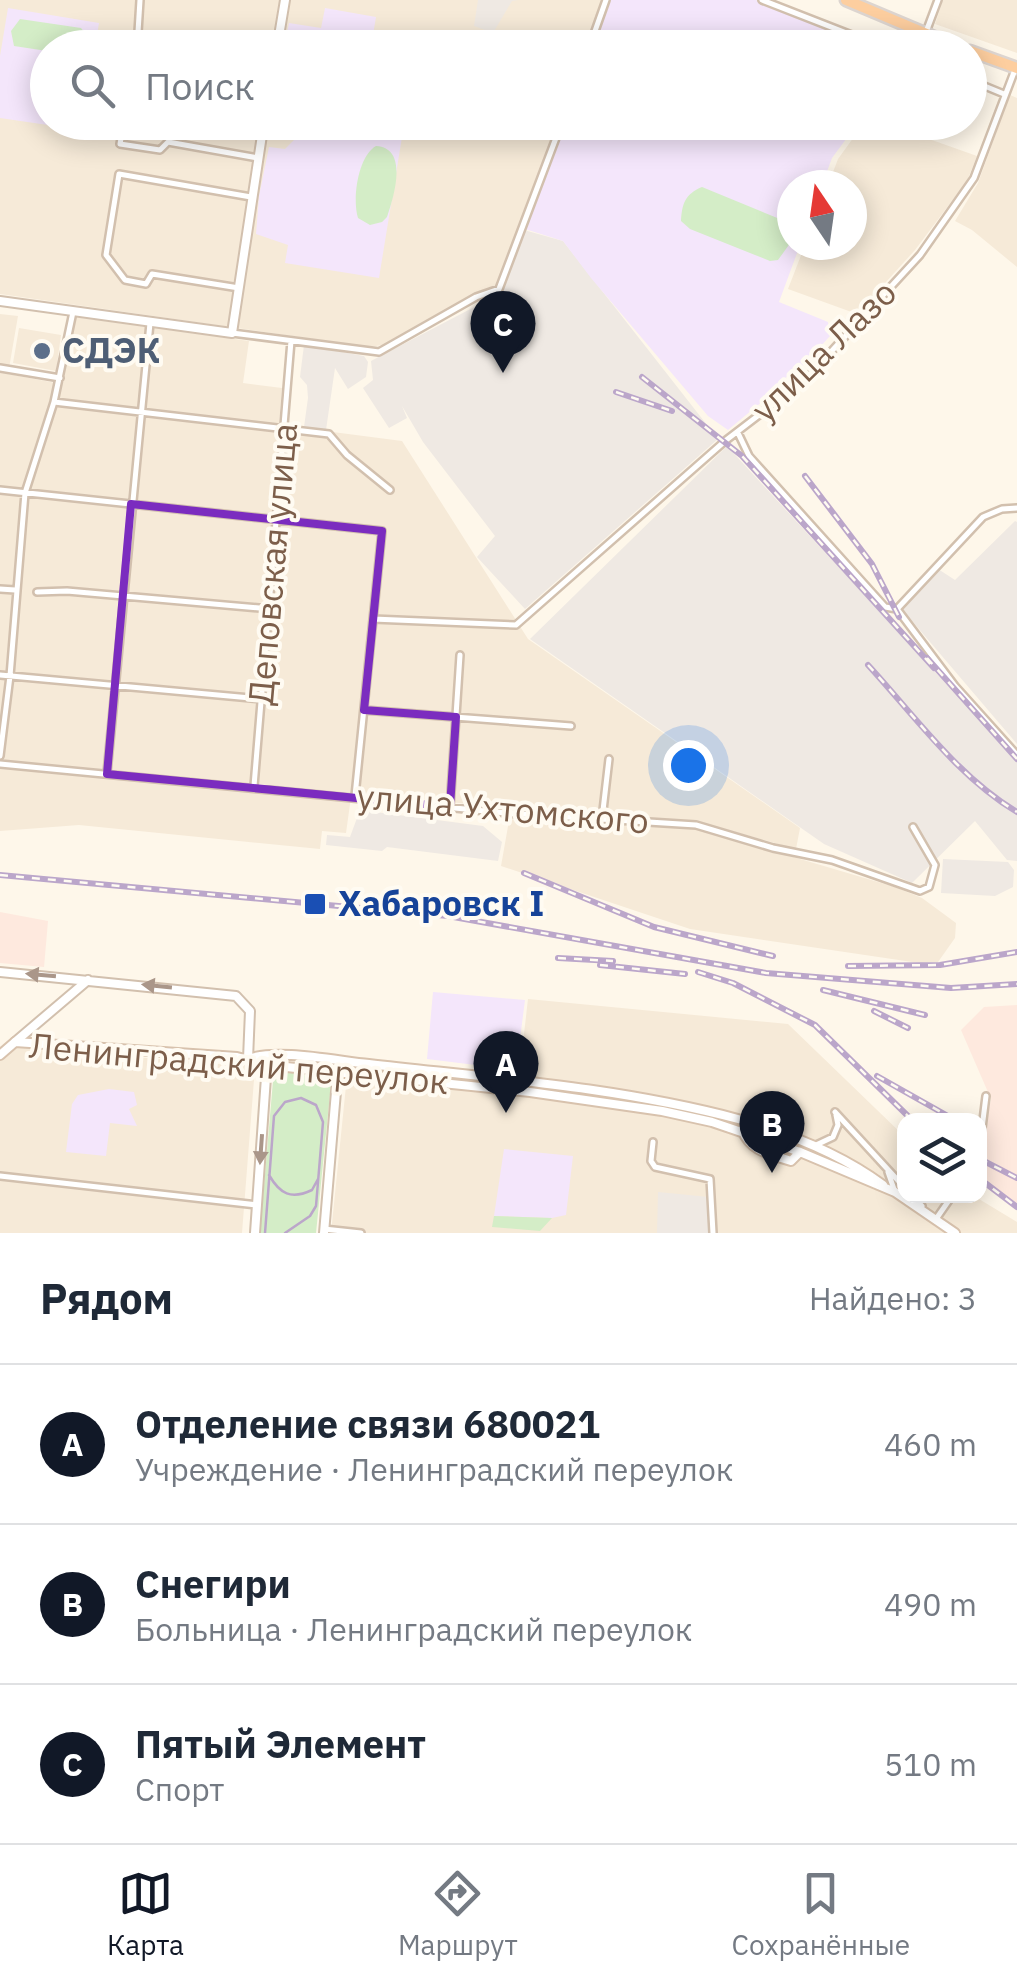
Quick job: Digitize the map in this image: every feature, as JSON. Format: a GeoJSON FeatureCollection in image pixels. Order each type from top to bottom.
{"type":"FeatureCollection","features":[{"type":"Feature","properties":{"kind":"highway"},"geometry":{"type":"LineString","coordinates":[[846,0],[916,30]]}},
{"type":"Feature","properties":{"kind":"highway"},"geometry":{"type":"LineString","coordinates":[[987,57],[1016,67]]}},
{"type":"Feature","properties":{"kind":"main road"},"geometry":{"type":"LineString","coordinates":[[280,30],[285,0]]}},
{"type":"Feature","properties":{"kind":"main road"},"geometry":{"type":"LineString","coordinates":[[0,301],[232,332],[261,140]]}},
{"type":"Feature","properties":{"kind":"main road"},"geometry":{"type":"LineString","coordinates":[[0,972],[226,994],[242,999],[250,1010],[248,1059]]}},
{"type":"Feature","properties":{"kind":"main road"},"geometry":{"type":"LineString","coordinates":[[15,1042],[88,980]]}},
{"type":"Feature","properties":{"kind":"main road","name":"Ленинградский переулок"},"geometry":{"type":"LineString","coordinates":[[0,1055],[15,1042],[268,1060],[338,1066],[662,1111],[742,1130],[891,1191]]}},
{"type":"Feature","properties":{"kind":"main road"},"geometry":{"type":"LineString","coordinates":[[255,1233],[268,1060]]}},
{"type":"Feature","properties":{"kind":"main road","name":"Ленинградский переулок"},"geometry":{"type":"LineString","coordinates":[[338,1066],[353,1062],[671,1104],[742,1120],[850,1163],[955,1233]]}},
{"type":"Feature","properties":{"kind":"main road"},"geometry":{"type":"LineString","coordinates":[[324,1231],[338,1066]]}},
{"type":"Feature","properties":{"kind":"street"},"geometry":{"type":"LineString","coordinates":[[138,30],[140,0]]}},
{"type":"Feature","properties":{"kind":"street"},"geometry":{"type":"LineString","coordinates":[[595,30],[606,0]]}},
{"type":"Feature","properties":{"kind":"street"},"geometry":{"type":"LineString","coordinates":[[762,0],[839,30]]}},
{"type":"Feature","properties":{"kind":"street"},"geometry":{"type":"LineString","coordinates":[[927,30],[938,0]]}},
{"type":"Feature","properties":{"kind":"street","name":"улица Лазо"},"geometry":{"type":"LineString","coordinates":[[373,619],[516,625],[806,378],[946,222],[974,178],[1016,67]]}},
{"type":"Feature","properties":{"kind":"street"},"geometry":{"type":"LineString","coordinates":[[987,87],[1004,94]]}},
{"type":"Feature","properties":{"kind":"street"},"geometry":{"type":"LineString","coordinates":[[121,140],[120,144],[160,150],[168,142],[258,158]]}},
{"type":"Feature","properties":{"kind":"street"},"geometry":{"type":"LineString","coordinates":[[232,332],[380,352],[476,297],[499,290],[555,140]]}},
{"type":"Feature","properties":{"kind":"street"},"geometry":{"type":"LineString","coordinates":[[239,288],[152,274],[146,284],[125,280],[106,256],[119,174],[251,196]]}},
{"type":"Feature","properties":{"kind":"street"},"geometry":{"type":"LineString","coordinates":[[0,756],[25,493],[54,402],[72,312]]}},
{"type":"Feature","properties":{"kind":"street"},"geometry":{"type":"LineString","coordinates":[[106,774],[150,323]]}},
{"type":"Feature","properties":{"kind":"street","name":"Деповская улица"},"geometry":{"type":"LineString","coordinates":[[254,788],[291,340]]}},
{"type":"Feature","properties":{"kind":"street"},"geometry":{"type":"LineString","coordinates":[[0,368],[60,378]]}},
{"type":"Feature","properties":{"kind":"street"},"geometry":{"type":"LineString","coordinates":[[54,402],[329,434],[347,455],[390,490]]}},
{"type":"Feature","properties":{"kind":"street"},"geometry":{"type":"LineString","coordinates":[[738,433],[750,456],[873,593],[886,606],[897,609],[942,671],[1017,755]]}},
{"type":"Feature","properties":{"kind":"street"},"geometry":{"type":"LineString","coordinates":[[0,490],[382,531],[356,796]]}},
{"type":"Feature","properties":{"kind":"street"},"geometry":{"type":"LineString","coordinates":[[897,609],[982,517],[1017,508]]}},
{"type":"Feature","properties":{"kind":"street"},"geometry":{"type":"LineString","coordinates":[[0,589],[15,590]]}},
{"type":"Feature","properties":{"kind":"street"},"geometry":{"type":"LineString","coordinates":[[37,592],[68,590],[270,609]]}},
{"type":"Feature","properties":{"kind":"street"},"geometry":{"type":"LineString","coordinates":[[450,806],[460,655]]}},
{"type":"Feature","properties":{"kind":"street"},"geometry":{"type":"LineString","coordinates":[[0,676],[262,700]]}},
{"type":"Feature","properties":{"kind":"street"},"geometry":{"type":"LineString","coordinates":[[364,710],[571,726]]}},
{"type":"Feature","properties":{"kind":"street"},"geometry":{"type":"LineString","coordinates":[[602,819],[609,759]]}},
{"type":"Feature","properties":{"kind":"street","name":"улица Ухтомского"},"geometry":{"type":"LineString","coordinates":[[0,764],[696,825],[773,848],[832,860],[920,891],[929,887],[934,866],[914,827]]}},
{"type":"Feature","properties":{"kind":"street"},"geometry":{"type":"LineString","coordinates":[[984,1113],[986,1096]]}},
{"type":"Feature","properties":{"kind":"street"},"geometry":{"type":"LineString","coordinates":[[812,1146],[833,1137],[838,1125],[836,1112],[897,1180]]}},
{"type":"Feature","properties":{"kind":"street"},"geometry":{"type":"LineString","coordinates":[[653,1142],[655,1167],[710,1180],[712,1233]]}},
{"type":"Feature","properties":{"kind":"street"},"geometry":{"type":"LineString","coordinates":[[884,1165],[891,1191]]}},
{"type":"Feature","properties":{"kind":"street"},"geometry":{"type":"LineString","coordinates":[[0,1176],[257,1205]]}},
{"type":"Feature","properties":{"kind":"street"},"geometry":{"type":"LineString","coordinates":[[919,1203],[933,1218],[946,1203]]}},
{"type":"Feature","properties":{"kind":"street"},"geometry":{"type":"LineString","coordinates":[[324,1231],[361,1233]]}},
{"type":"Feature","properties":{"kind":"highlighted area"},"geometry":{"type":"Polygon","coordinates":[[[131,504],[382,531],[364,710],[456,717],[450,807],[107,774],[131,504]]]}},
{"type":"Feature","properties":{"kind":"shaded area"},"geometry":{"type":"Polygon","coordinates":[[[0,0],[604,0],[593,30],[30,30],[30,140],[552,140],[497,286],[383,345],[368,347],[0,294],[0,0]]]}},
{"type":"Feature","properties":{"kind":"shaded area"},"geometry":{"type":"Polygon","coordinates":[[[478,0],[518,0],[512,1],[495,30],[474,26],[478,0]]]}},
{"type":"Feature","properties":{"kind":"shaded area"},"geometry":{"type":"Polygon","coordinates":[[[611,0],[756,0],[833,30],[600,30],[611,0]]]}},
{"type":"Feature","properties":{"kind":"shaded area"},"geometry":{"type":"Polygon","coordinates":[[[943,0],[1017,0],[1017,53],[987,42],[987,30],[952,30],[935,24],[943,0]]]}},
{"type":"Feature","properties":{"kind":"shaded area"},"geometry":{"type":"Polygon","coordinates":[[[8,8],[99,23],[98,30],[30,30],[30,122],[0,118],[0,56],[8,8]]]}},
{"type":"Feature","properties":{"kind":"shaded area"},"geometry":{"type":"Polygon","coordinates":[[[325,8],[376,17],[374,30],[288,30],[289,23],[321,28],[325,8]]]}},
{"type":"Feature","properties":{"kind":"shaded area"},"geometry":{"type":"Polygon","coordinates":[[[1010,95],[1017,98],[1017,267],[955,221],[978,183],[1010,95]]]}},
{"type":"Feature","properties":{"kind":"shaded area"},"geometry":{"type":"Polygon","coordinates":[[[294,140],[402,140],[379,278],[285,263],[288,245],[256,234],[269,147],[285,149],[294,140]]]}},
{"type":"Feature","properties":{"kind":"shaded area"},"geometry":{"type":"Polygon","coordinates":[[[559,140],[845,140],[828,170],[777,170],[777,260],[794,260],[779,302],[828,322],[830,336],[799,370],[793,370],[728,430],[708,416],[563,241],[525,229],[559,140]]]}},
{"type":"Feature","properties":{"kind":"shaded area"},"geometry":{"type":"Polygon","coordinates":[[[852,140],[932,140],[977,156],[967,181],[915,250],[857,314],[788,289],[799,260],[867,260],[867,170],[834,170],[852,140]]]}},
{"type":"Feature","properties":{"kind":"shaded area"},"geometry":{"type":"Polygon","coordinates":[[[524,230],[563,241],[718,439],[525,609],[477,557],[495,536],[423,442],[402,406],[407,418],[389,428],[363,388],[373,380],[371,361],[501,293],[524,230]]]}},
{"type":"Feature","properties":{"kind":"shaded area"},"geometry":{"type":"Polygon","coordinates":[[[0,314],[18,316],[8,374],[56,383],[63,374],[75,317],[249,341],[243,383],[282,388],[279,425],[402,441],[528,639],[800,828],[796,849],[696,821],[513,808],[0,760],[0,314]]]}},
{"type":"Feature","properties":{"kind":"shaded area"},"geometry":{"type":"Polygon","coordinates":[[[19,328],[61,335],[56,371],[13,363],[19,328]]]}},
{"type":"Feature","properties":{"kind":"shaded area"},"geometry":{"type":"Polygon","coordinates":[[[304,345],[364,356],[368,362],[366,377],[348,389],[335,368],[326,430],[304,427],[307,385],[300,377],[304,345]]]}},
{"type":"Feature","properties":{"kind":"shaded area"},"geometry":{"type":"Polygon","coordinates":[[[727,446],[1017,761],[1017,861],[1007,860],[975,821],[912,883],[824,844],[530,639],[727,446]]]}},
{"type":"Feature","properties":{"kind":"shaded area"},"geometry":{"type":"Polygon","coordinates":[[[1015,521],[1017,744],[901,608],[938,569],[955,580],[1015,521]]]}},
{"type":"Feature","properties":{"kind":"shaded area"},"geometry":{"type":"Polygon","coordinates":[[[0,767],[351,797],[346,833],[322,831],[320,849],[79,825],[0,831],[0,767]]]}},
{"type":"Feature","properties":{"kind":"shaded area"},"geometry":{"type":"Polygon","coordinates":[[[360,810],[483,826],[502,842],[498,861],[387,847],[382,851],[326,845],[327,835],[350,837],[360,810]]]}},
{"type":"Feature","properties":{"kind":"shaded area"},"geometry":{"type":"Polygon","coordinates":[[[510,815],[695,828],[922,898],[956,923],[955,938],[938,962],[919,963],[690,929],[501,866],[510,815]]]}},
{"type":"Feature","properties":{"kind":"shaded area"},"geometry":{"type":"Polygon","coordinates":[[[943,859],[1008,862],[1014,870],[1013,887],[995,896],[941,893],[943,859]]]}},
{"type":"Feature","properties":{"kind":"shaded area"},"geometry":{"type":"Polygon","coordinates":[[[0,912],[48,921],[44,967],[0,963],[0,912]]]}},
{"type":"Feature","properties":{"kind":"shaded area"},"geometry":{"type":"Polygon","coordinates":[[[433,992],[525,1000],[516,1070],[427,1059],[433,992]]]}},
{"type":"Feature","properties":{"kind":"shaded area"},"geometry":{"type":"Polygon","coordinates":[[[528,999],[788,1024],[897,1129],[897,1203],[986,1203],[1017,1222],[1017,1233],[331,1233],[347,1076],[517,1095],[528,999]]]}},
{"type":"Feature","properties":{"kind":"shaded area"},"geometry":{"type":"Polygon","coordinates":[[[1017,1005],[1017,1204],[987,1188],[987,1121],[991,1099],[961,1030],[984,1007],[1017,1005]]]}},
{"type":"Feature","properties":{"kind":"shaded area"},"geometry":{"type":"Polygon","coordinates":[[[14,1047],[255,1067],[242,1233],[0,1233],[0,1058],[14,1047]]]}},
{"type":"Feature","properties":{"kind":"shaded area"},"geometry":{"type":"Polygon","coordinates":[[[109,1089],[134,1092],[137,1105],[129,1109],[137,1126],[110,1123],[106,1156],[66,1152],[72,1104],[78,1095],[109,1089]]]}},
{"type":"Feature","properties":{"kind":"shaded area"},"geometry":{"type":"Polygon","coordinates":[[[504,1149],[573,1156],[566,1215],[494,1216],[504,1149]]]}},
{"type":"Feature","properties":{"kind":"shaded area"},"geometry":{"type":"Polygon","coordinates":[[[658,1192],[709,1197],[709,1233],[657,1233],[658,1192]]]}},
{"type":"Feature","properties":{"kind":"green space"},"geometry":{"type":"Polygon","coordinates":[[[20,19],[83,30],[30,30],[30,48],[14,46],[11,31],[20,19]]]}},
{"type":"Feature","properties":{"kind":"green space"},"geometry":{"type":"Polygon","coordinates":[[[376,146],[393,155],[396,174],[387,217],[370,225],[358,218],[356,190],[365,159],[376,146]]]}},
{"type":"Feature","properties":{"kind":"green space"},"geometry":{"type":"Polygon","coordinates":[[[702,187],[777,218],[778,260],[770,261],[690,229],[681,221],[682,210],[692,193],[702,187]]]}},
{"type":"Feature","properties":{"kind":"green space"},"geometry":{"type":"Polygon","coordinates":[[[274,1069],[332,1074],[316,1233],[260,1233],[274,1069]]]}},
{"type":"Feature","properties":{"kind":"green space"},"geometry":{"type":"Polygon","coordinates":[[[494,1216],[552,1218],[540,1231],[492,1227],[494,1216]]]}},
{"type":"Feature","properties":{"kind":"tram line"},"geometry":{"type":"LineString","coordinates":[[265,1233],[274,1116],[285,1102],[301,1098],[316,1105],[323,1122],[316,1206],[310,1216],[285,1233]]}},
{"type":"Feature","properties":{"kind":"tram line"},"geometry":{"type":"LineString","coordinates":[[269,1175],[277,1187],[292,1195],[312,1190],[318,1179]]}},
{"type":"Feature","properties":{"kind":"railway"},"geometry":{"type":"LineString","coordinates":[[642,377],[742,456],[934,668]]}},
{"type":"Feature","properties":{"kind":"railway"},"geometry":{"type":"LineString","coordinates":[[616,392],[672,411]]}},
{"type":"Feature","properties":{"kind":"railway"},"geometry":{"type":"LineString","coordinates":[[805,476],[872,564],[899,617]]}},
{"type":"Feature","properties":{"kind":"railway"},"geometry":{"type":"LineString","coordinates":[[927,658],[1017,759]]}},
{"type":"Feature","properties":{"kind":"railway"},"geometry":{"type":"LineString","coordinates":[[868,665],[956,763],[1017,812]]}},
{"type":"Feature","properties":{"kind":"railway"},"geometry":{"type":"LineString","coordinates":[[524,873],[654,927],[773,956]]}},
{"type":"Feature","properties":{"kind":"railway"},"geometry":{"type":"LineString","coordinates":[[0,875],[448,916],[766,973],[951,988],[1017,984]]}},
{"type":"Feature","properties":{"kind":"railway"},"geometry":{"type":"LineString","coordinates":[[848,966],[940,965],[1017,952]]}},
{"type":"Feature","properties":{"kind":"railway"},"geometry":{"type":"LineString","coordinates":[[558,958],[613,961]]}},
{"type":"Feature","properties":{"kind":"railway"},"geometry":{"type":"LineString","coordinates":[[600,965],[685,974]]}},
{"type":"Feature","properties":{"kind":"railway"},"geometry":{"type":"LineString","coordinates":[[698,972],[733,983],[815,1025],[905,1113]]}},
{"type":"Feature","properties":{"kind":"railway"},"geometry":{"type":"LineString","coordinates":[[823,990],[925,1015]]}},
{"type":"Feature","properties":{"kind":"railway"},"geometry":{"type":"LineString","coordinates":[[874,1011],[908,1028]]}},
{"type":"Feature","properties":{"kind":"railway"},"geometry":{"type":"LineString","coordinates":[[877,1076],[943,1113]]}},
{"type":"Feature","properties":{"kind":"railway"},"geometry":{"type":"LineString","coordinates":[[987,1163],[1017,1178]]}},
{"type":"Feature","properties":{"kind":"railway"},"geometry":{"type":"LineString","coordinates":[[987,1184],[1017,1207]]}},
{"type":"Feature","properties":{"kind":"place","name":"СДЭК"},"geometry":{"type":"Point","coordinates":[42,351]}},
{"type":"Feature","properties":{"kind":"place","name":"Пятый Элемент"},"geometry":{"type":"Point","coordinates":[503,373]}},
{"type":"Feature","properties":{"kind":"place","name":"Хабаровск I"},"geometry":{"type":"Point","coordinates":[315,904]}},
{"type":"Feature","properties":{"kind":"place","name":"Отделение связи 680021"},"geometry":{"type":"Point","coordinates":[506,1113]}},
{"type":"Feature","properties":{"kind":"place","name":"Снегири"},"geometry":{"type":"Point","coordinates":[772,1173]}}]}
